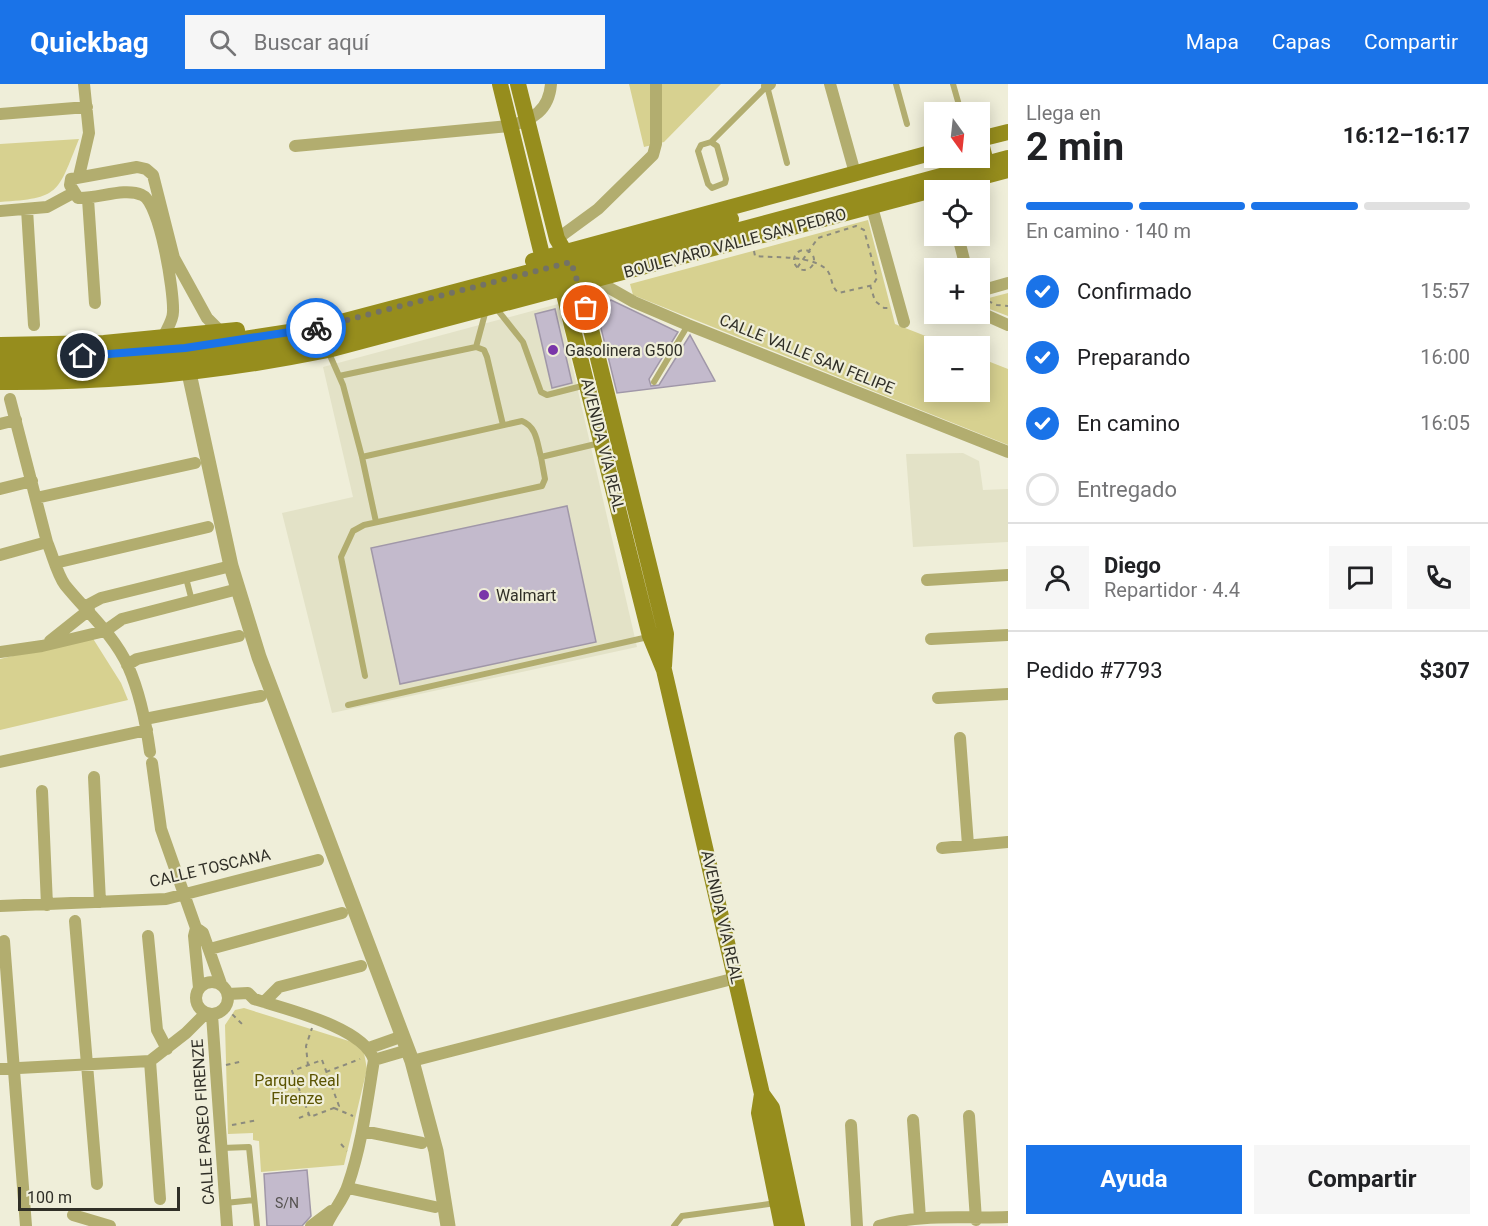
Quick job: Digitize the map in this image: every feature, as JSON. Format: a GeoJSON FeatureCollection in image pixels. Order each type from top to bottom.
{"type":"FeatureCollection","features":[{"type":"Feature","properties":{"kind":"main road","name":"AVENIDA VÍA REAL"},"geometry":{"type":"LineString","coordinates":[[500,84],[509,126],[588,385],[610,440]]}},
{"type":"Feature","properties":{"kind":"main road","name":"AVENIDA VÍA REAL"},"geometry":{"type":"LineString","coordinates":[[518,84],[570,262],[610,440],[658,635],[664,670],[762,1094]]}},
{"type":"Feature","properties":{"kind":"main road","name":"BOULEVARD VALLE SAN PEDRO"},"geometry":{"type":"LineString","coordinates":[[990,147],[1008,132]]}},
{"type":"Feature","properties":{"kind":"main road","name":"BOULEVARD VALLE SAN PEDRO"},"geometry":{"type":"LineString","coordinates":[[990,152],[1008,147]]}},
{"type":"Feature","properties":{"kind":"main road","name":"BOULEVARD VALLE SAN PEDRO"},"geometry":{"type":"LineString","coordinates":[[0,382],[107,380],[189,373],[259,364],[328,350],[491,308],[554,274],[570,262],[758,221],[855,173],[924,155]]}},
{"type":"Feature","properties":{"kind":"main road","name":"BOULEVARD VALLE SAN PEDRO"},"geometry":{"type":"LineString","coordinates":[[990,156],[1008,158]]}},
{"type":"Feature","properties":{"kind":"main road","name":"BOULEVARD VALLE SAN PEDRO"},"geometry":{"type":"LineString","coordinates":[[990,160],[1008,170]]}},
{"type":"Feature","properties":{"kind":"main road","name":"BOULEVARD VALLE SAN PEDRO"},"geometry":{"type":"LineString","coordinates":[[570,262],[597,281],[758,221],[937,168]]}},
{"type":"Feature","properties":{"kind":"main road","name":"BOULEVARD VALLE SAN PEDRO"},"geometry":{"type":"LineString","coordinates":[[0,370],[106,369],[257,351],[325,338],[554,274],[570,262],[758,221],[872,207],[954,168]]}},
{"type":"Feature","properties":{"kind":"main road","name":"BOULEVARD VALLE SAN PEDRO"},"geometry":{"type":"LineString","coordinates":[[0,345],[104,343],[221,332],[319,318],[554,274]]}},
{"type":"Feature","properties":{"kind":"main road","name":"BOULEVARD VALLE SAN PEDRO"},"geometry":{"type":"LineString","coordinates":[[0,357],[105,355],[255,339],[322,327],[554,274]]}},
{"type":"Feature","properties":{"kind":"main road"},"geometry":{"type":"LineString","coordinates":[[762,1094],[759,1113],[777,1203],[793,1226]]}},
{"type":"Feature","properties":{"kind":"main road"},"geometry":{"type":"LineString","coordinates":[[762,1094],[772,1108],[793,1226]]}},
{"type":"Feature","properties":{"kind":"street"},"geometry":{"type":"LineString","coordinates":[[79,176],[89,133],[84,84]]}},
{"type":"Feature","properties":{"kind":"street"},"geometry":{"type":"LineString","coordinates":[[295,146],[509,126],[527,121],[542,110],[549,101],[551,84]]}},
{"type":"Feature","properties":{"kind":"street"},"geometry":{"type":"LineString","coordinates":[[570,262],[598,209],[652,155],[656,144],[656,84]]}},
{"type":"Feature","properties":{"kind":"street"},"geometry":{"type":"LineString","coordinates":[[830,84],[855,173]]}},
{"type":"Feature","properties":{"kind":"street"},"geometry":{"type":"LineString","coordinates":[[0,114],[87,106]]}},
{"type":"Feature","properties":{"kind":"street"},"geometry":{"type":"LineString","coordinates":[[163,338],[173,315],[172,292],[157,217],[151,200],[142,195],[130,193],[88,199],[78,198],[73,194],[71,179],[137,167],[146,169],[153,175],[174,258],[207,318],[221,332]]}},
{"type":"Feature","properties":{"kind":"street"},"geometry":{"type":"LineString","coordinates":[[0,211],[47,207],[73,194]]}},
{"type":"Feature","properties":{"kind":"street"},"geometry":{"type":"LineString","coordinates":[[88,199],[95,303]]}},
{"type":"Feature","properties":{"kind":"street"},"geometry":{"type":"LineString","coordinates":[[872,207],[904,322]]}},
{"type":"Feature","properties":{"kind":"street"},"geometry":{"type":"LineString","coordinates":[[27,210],[34,325]]}},
{"type":"Feature","properties":{"kind":"street","name":"CALLE VALLE SAN FELIPE"},"geometry":{"type":"LineString","coordinates":[[597,281],[634,302],[688,325],[1008,452]]}},
{"type":"Feature","properties":{"kind":"street"},"geometry":{"type":"LineString","coordinates":[[990,294],[1008,283]]}},
{"type":"Feature","properties":{"kind":"street"},"geometry":{"type":"LineString","coordinates":[[990,317],[1008,325]]}},
{"type":"Feature","properties":{"kind":"street"},"geometry":{"type":"LineString","coordinates":[[189,373],[231,566],[259,657],[408,1049],[436,1151],[448,1226]]}},
{"type":"Feature","properties":{"kind":"street"},"geometry":{"type":"LineString","coordinates":[[10,399],[48,542],[64,584],[87,608],[128,665],[146,724],[161,829],[196,928],[194,936],[199,988],[214,982],[226,997]]}},
{"type":"Feature","properties":{"kind":"street"},"geometry":{"type":"LineString","coordinates":[[0,424],[16,420]]}},
{"type":"Feature","properties":{"kind":"street"},"geometry":{"type":"LineString","coordinates":[[36,498],[195,463]]}},
{"type":"Feature","properties":{"kind":"street"},"geometry":{"type":"LineString","coordinates":[[0,489],[32,482]]}},
{"type":"Feature","properties":{"kind":"street"},"geometry":{"type":"LineString","coordinates":[[56,563],[208,527]]}},
{"type":"Feature","properties":{"kind":"street"},"geometry":{"type":"LineString","coordinates":[[0,555],[48,542]]}},
{"type":"Feature","properties":{"kind":"street"},"geometry":{"type":"LineString","coordinates":[[42,646],[101,598],[231,566]]}},
{"type":"Feature","properties":{"kind":"street"},"geometry":{"type":"LineString","coordinates":[[927,580],[1008,575]]}},
{"type":"Feature","properties":{"kind":"street"},"geometry":{"type":"LineString","coordinates":[[0,651],[42,646],[105,631],[122,619],[238,589]]}},
{"type":"Feature","properties":{"kind":"street"},"geometry":{"type":"LineString","coordinates":[[931,639],[1008,635]]}},
{"type":"Feature","properties":{"kind":"street"},"geometry":{"type":"LineString","coordinates":[[128,665],[137,659],[239,636]]}},
{"type":"Feature","properties":{"kind":"street"},"geometry":{"type":"LineString","coordinates":[[938,698],[1008,694]]}},
{"type":"Feature","properties":{"kind":"street"},"geometry":{"type":"LineString","coordinates":[[0,762],[261,696]]}},
{"type":"Feature","properties":{"kind":"street"},"geometry":{"type":"LineString","coordinates":[[960,738],[968,845]]}},
{"type":"Feature","properties":{"kind":"street"},"geometry":{"type":"LineString","coordinates":[[94,777],[100,902]]}},
{"type":"Feature","properties":{"kind":"street"},"geometry":{"type":"LineString","coordinates":[[42,791],[47,905]]}},
{"type":"Feature","properties":{"kind":"street"},"geometry":{"type":"LineString","coordinates":[[942,848],[1008,842]]}},
{"type":"Feature","properties":{"kind":"street","name":"CALLE TOSCANA"},"geometry":{"type":"LineString","coordinates":[[0,906],[166,899],[318,860]]}},
{"type":"Feature","properties":{"kind":"street"},"geometry":{"type":"LineString","coordinates":[[210,949],[342,914]]}},
{"type":"Feature","properties":{"kind":"street"},"geometry":{"type":"LineString","coordinates":[[75,921],[97,1184]]}},
{"type":"Feature","properties":{"kind":"street"},"geometry":{"type":"LineString","coordinates":[[196,928],[203,933],[210,949],[226,997]]}},
{"type":"Feature","properties":{"kind":"street"},"geometry":{"type":"LineString","coordinates":[[148,936],[157,1030],[167,1049]]}},
{"type":"Feature","properties":{"kind":"street"},"geometry":{"type":"LineString","coordinates":[[4,941],[26,1226]]}},
{"type":"Feature","properties":{"kind":"street"},"geometry":{"type":"LineString","coordinates":[[259,1000],[279,987],[361,966]]}},
{"type":"Feature","properties":{"kind":"street"},"geometry":{"type":"LineString","coordinates":[[372,1054],[408,1049],[736,978]]}},
{"type":"Feature","properties":{"kind":"street","name":"CALLE PASEO FIRENZE"},"geometry":{"type":"LineString","coordinates":[[199,988],[196,1002],[209,1014],[227,1226]]}},
{"type":"Feature","properties":{"kind":"street"},"geometry":{"type":"LineString","coordinates":[[0,1069],[150,1061],[209,1014],[226,997],[248,993],[259,1000],[315,1019],[355,1036],[372,1054],[365,1118],[348,1188],[332,1211],[326,1226]]}},
{"type":"Feature","properties":{"kind":"street"},"geometry":{"type":"LineString","coordinates":[[150,1061],[160,1199]]}},
{"type":"Feature","properties":{"kind":"street"},"geometry":{"type":"LineString","coordinates":[[969,1116],[976,1220]]}},
{"type":"Feature","properties":{"kind":"street"},"geometry":{"type":"LineString","coordinates":[[913,1120],[926,1220]]}},
{"type":"Feature","properties":{"kind":"street"},"geometry":{"type":"LineString","coordinates":[[851,1125],[857,1226]]}},
{"type":"Feature","properties":{"kind":"street"},"geometry":{"type":"LineString","coordinates":[[363,1131],[422,1143]]}},
{"type":"Feature","properties":{"kind":"street"},"geometry":{"type":"LineString","coordinates":[[348,1188],[435,1207]]}},
{"type":"Feature","properties":{"kind":"street"},"geometry":{"type":"LineString","coordinates":[[311,1226],[332,1211]]}},
{"type":"Feature","properties":{"kind":"street"},"geometry":{"type":"LineString","coordinates":[[73,1215],[110,1226]]}},
{"type":"Feature","properties":{"kind":"street"},"geometry":{"type":"LineString","coordinates":[[879,1226],[901,1219],[1004,1220]]}},
{"type":"Feature","properties":{"kind":"lane"},"geometry":{"type":"LineString","coordinates":[[896,84],[907,124]]}},
{"type":"Feature","properties":{"kind":"lane"},"geometry":{"type":"LineString","coordinates":[[953,84],[958,102]]}},
{"type":"Feature","properties":{"kind":"lane"},"geometry":{"type":"LineString","coordinates":[[711,142],[717,146],[726,178],[725,183],[712,188],[708,184],[698,151],[701,145],[711,142],[768,85]]}},
{"type":"Feature","properties":{"kind":"lane"},"geometry":{"type":"LineString","coordinates":[[768,85],[787,163]]}},
{"type":"Feature","properties":{"kind":"lane"},"geometry":{"type":"LineString","coordinates":[[476,347],[491,308],[523,342],[542,392],[546,395],[588,385]]}},
{"type":"Feature","properties":{"kind":"lane"},"geometry":{"type":"LineString","coordinates":[[654,382],[688,325]]}},
{"type":"Feature","properties":{"kind":"lane"},"geometry":{"type":"LineString","coordinates":[[339,376],[476,347],[484,350],[488,357],[503,425]]}},
{"type":"Feature","properties":{"kind":"lane"},"geometry":{"type":"LineString","coordinates":[[328,350],[339,376],[362,457],[376,522]]}},
{"type":"Feature","properties":{"kind":"lane"},"geometry":{"type":"LineString","coordinates":[[362,457],[522,421],[531,425],[545,479],[542,486],[376,522],[353,531],[341,557],[366,676]]}},
{"type":"Feature","properties":{"kind":"lane"},"geometry":{"type":"LineString","coordinates":[[541,457],[610,440]]}},
{"type":"Feature","properties":{"kind":"lane"},"geometry":{"type":"LineString","coordinates":[[186,578],[192,601]]}},
{"type":"Feature","properties":{"kind":"lane"},"geometry":{"type":"LineString","coordinates":[[348,705],[658,635]]}},
{"type":"Feature","properties":{"kind":"lane"},"geometry":{"type":"LineString","coordinates":[[221,1148],[249,1147],[256,1226]]}},
{"type":"Feature","properties":{"kind":"lane"},"geometry":{"type":"LineString","coordinates":[[225,1203],[254,1200]]}},
{"type":"Feature","properties":{"kind":"lane"},"geometry":{"type":"LineString","coordinates":[[674,1226],[682,1216],[777,1203]]}},
{"type":"Feature","properties":{"kind":"path"},"geometry":{"type":"LineString","coordinates":[[758,221],[755,256],[804,260],[814,263],[828,271],[833,288],[839,293],[870,285],[876,282],[877,278],[861,227],[825,234],[818,238],[810,252],[804,260],[797,268]]}},
{"type":"Feature","properties":{"kind":"path"},"geometry":{"type":"LineString","coordinates":[[794,259],[801,251],[810,252]]}},
{"type":"Feature","properties":{"kind":"path"},"geometry":{"type":"LineString","coordinates":[[810,252],[814,263]]}},
{"type":"Feature","properties":{"kind":"path"},"geometry":{"type":"LineString","coordinates":[[794,259],[797,268]]}},
{"type":"Feature","properties":{"kind":"path"},"geometry":{"type":"LineString","coordinates":[[797,268],[807,270],[814,263]]}},
{"type":"Feature","properties":{"kind":"path"},"geometry":{"type":"LineString","coordinates":[[870,285],[876,301],[884,308],[899,306]]}},
{"type":"Feature","properties":{"kind":"path"},"geometry":{"type":"LineString","coordinates":[[990,303],[1008,306]]}},
{"type":"Feature","properties":{"kind":"path"},"geometry":{"type":"LineString","coordinates":[[226,997],[245,1027]]}},
{"type":"Feature","properties":{"kind":"path"},"geometry":{"type":"LineString","coordinates":[[308,1066],[306,1046],[315,1019]]}},
{"type":"Feature","properties":{"kind":"path"},"geometry":{"type":"LineString","coordinates":[[326,1072],[372,1054]]}},
{"type":"Feature","properties":{"kind":"path"},"geometry":{"type":"LineString","coordinates":[[322,1060],[326,1072],[339,1106],[310,1117],[292,1071],[322,1060]]}},
{"type":"Feature","properties":{"kind":"path"},"geometry":{"type":"LineString","coordinates":[[225,1065],[243,1061]]}},
{"type":"Feature","properties":{"kind":"path"},"geometry":{"type":"LineString","coordinates":[[285,1081],[295,1077]]}},
{"type":"Feature","properties":{"kind":"path"},"geometry":{"type":"LineString","coordinates":[[291,1097],[301,1093]]}},
{"type":"Feature","properties":{"kind":"path"},"geometry":{"type":"LineString","coordinates":[[334,1108],[345,1114],[365,1118]]}},
{"type":"Feature","properties":{"kind":"path"},"geometry":{"type":"LineString","coordinates":[[299,1118],[309,1114]]}},
{"type":"Feature","properties":{"kind":"path"},"geometry":{"type":"LineString","coordinates":[[220,1126],[258,1120]]}},
{"type":"Feature","properties":{"kind":"shaded area"},"geometry":{"type":"Polygon","coordinates":[[[558,304],[637,647],[332,713],[282,513],[353,497],[323,367],[558,304]]]}},
{"type":"Feature","properties":{"kind":"shaded area"},"geometry":{"type":"Polygon","coordinates":[[[963,453],[979,461],[983,490],[1008,489],[1008,542],[913,547],[906,454],[963,453]]]}},
{"type":"Feature","properties":{"kind":"green space"},"geometry":{"type":"Polygon","coordinates":[[[629,84],[721,84],[664,142],[644,147],[629,84]]]}},
{"type":"Feature","properties":{"kind":"green space"},"geometry":{"type":"Polygon","coordinates":[[[79,139],[66,171],[54,190],[35,198],[0,202],[0,144],[79,139]]]}},
{"type":"Feature","properties":{"kind":"green space"},"geometry":{"type":"Polygon","coordinates":[[[868,220],[895,324],[926,336],[924,402],[990,402],[990,362],[1008,369],[1008,445],[633,295],[630,284],[868,220]]]}},
{"type":"Feature","properties":{"kind":"green space"},"geometry":{"type":"Polygon","coordinates":[[[1008,293],[1008,316],[990,309],[990,298],[1008,293]]]}},
{"type":"Feature","properties":{"kind":"green space"},"geometry":{"type":"Polygon","coordinates":[[[92,637],[121,683],[128,700],[0,730],[0,659],[92,637]]]}},
{"type":"Feature","properties":{"kind":"green space","name":"Parque Real Firenze"},"geometry":{"type":"Polygon","coordinates":[[[244,1008],[352,1042],[364,1053],[367,1069],[344,1165],[261,1172],[259,1141],[253,1140],[253,1133],[228,1134],[225,1025],[235,1010],[244,1008]]]}},
{"type":"Feature","properties":{"kind":"building"},"geometry":{"type":"Polygon","coordinates":[[[611,300],[678,332],[649,379],[651,386],[659,385],[690,335],[715,381],[617,393],[597,312],[611,300]]]}},
{"type":"Feature","properties":{"kind":"building","name":"Gasolinera G500"},"geometry":{"type":"Polygon","coordinates":[[[555,309],[572,383],[552,388],[535,314],[555,309]]]}},
{"type":"Feature","properties":{"kind":"building","name":"Walmart"},"geometry":{"type":"Polygon","coordinates":[[[567,506],[596,642],[400,684],[371,548],[567,506]]]}},
{"type":"Feature","properties":{"kind":"building"},"geometry":{"type":"Polygon","coordinates":[[[307,1170],[311,1216],[302,1226],[267,1226],[264,1174],[307,1170]]]}},
{"type":"Feature","properties":{"kind":"way so far"},"geometry":{"type":"LineString","coordinates":[[316,328],[571,262],[577,274],[586,308]]}},
{"type":"Feature","properties":{"kind":"place","name":"Gasolinera G500"},"geometry":{"type":"Point","coordinates":[553,350]}},
{"type":"Feature","properties":{"kind":"place","name":"Walmart"},"geometry":{"type":"Point","coordinates":[484,595]}},
{"type":"Feature","properties":{"kind":"route"},"geometry":{"type":"LineString","coordinates":[[83,356],[185,348],[316,328]]}}]}
